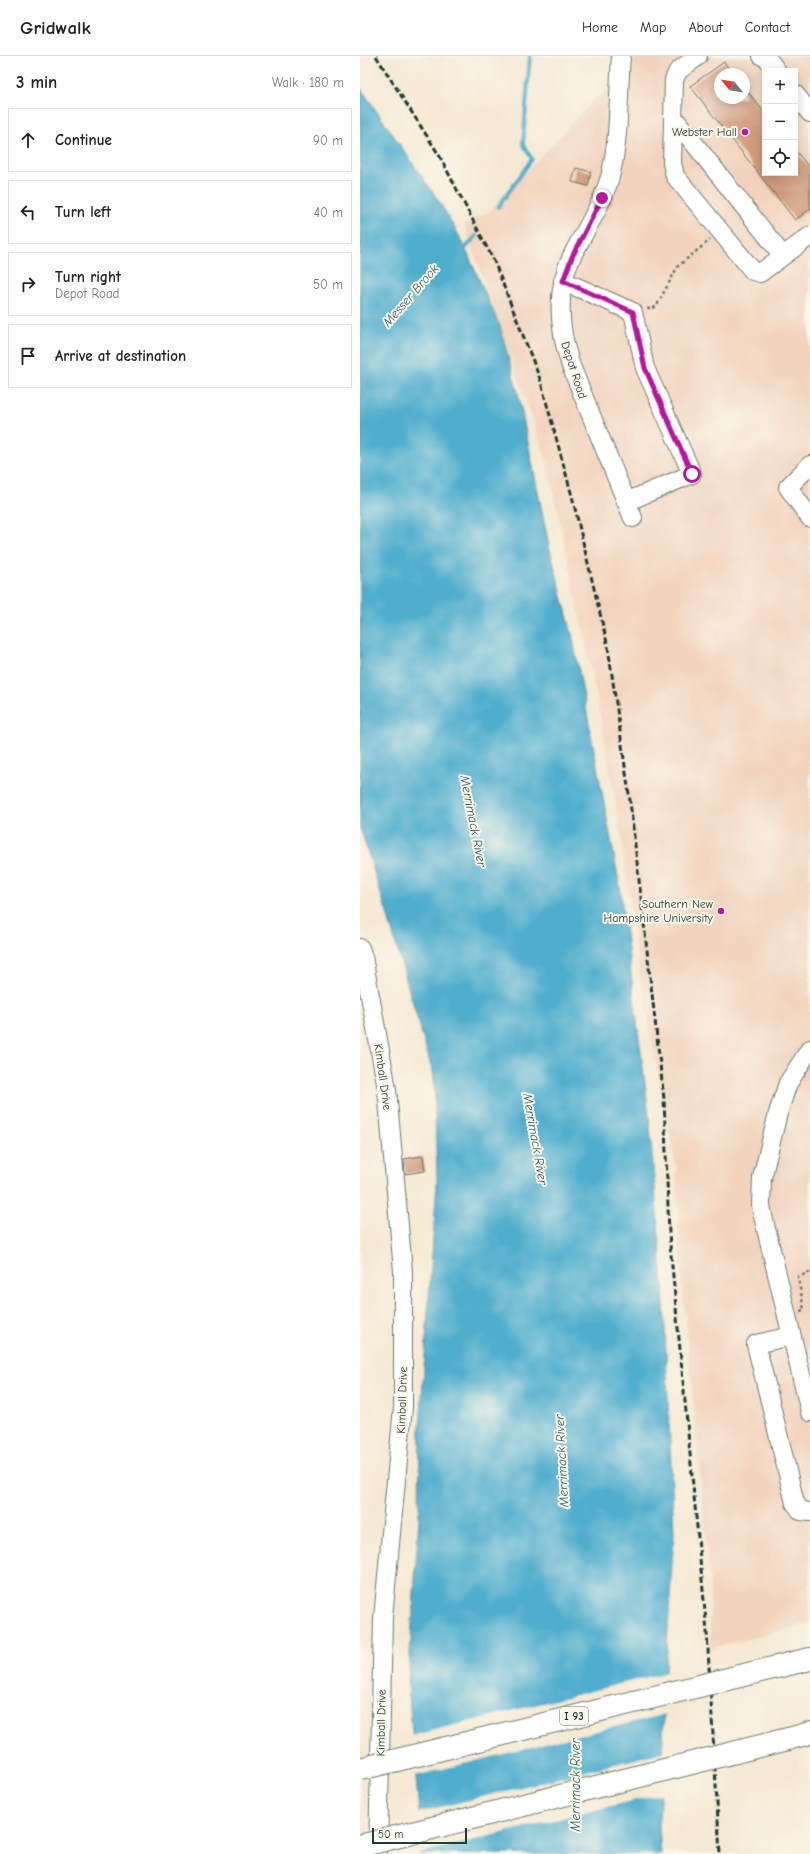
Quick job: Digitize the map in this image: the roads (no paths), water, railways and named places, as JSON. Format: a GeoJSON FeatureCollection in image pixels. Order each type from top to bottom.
{"type":"FeatureCollection","features":[{"type":"Feature","properties":{"kind":"highway","name":"I 93"},"geometry":{"type":"LineString","coordinates":[[360,1769],[810,1659]]}},
{"type":"Feature","properties":{"kind":"highway"},"geometry":{"type":"LineString","coordinates":[[360,1846],[810,1734]]}},
{"type":"Feature","properties":{"kind":"street","name":"Depot Road"},"geometry":{"type":"LineString","coordinates":[[621,56],[617,134],[610,178],[592,220],[572,257],[563,281],[561,312],[566,349],[584,401],[633,518]]}},
{"type":"Feature","properties":{"kind":"street"},"geometry":{"type":"LineString","coordinates":[[698,56],[678,71],[674,80],[672,163],[675,176],[753,271],[760,273],[810,236]]}},
{"type":"Feature","properties":{"kind":"street"},"geometry":{"type":"LineString","coordinates":[[798,98],[810,112]]}},
{"type":"Feature","properties":{"kind":"street"},"geometry":{"type":"LineString","coordinates":[[674,118],[783,256]]}},
{"type":"Feature","properties":{"kind":"street"},"geometry":{"type":"LineString","coordinates":[[563,281],[633,312],[645,368],[692,474],[626,502]]}},
{"type":"Feature","properties":{"kind":"street"},"geometry":{"type":"LineString","coordinates":[[810,465],[788,487],[810,518]]}},
{"type":"Feature","properties":{"kind":"street","name":"Kimball Drive"},"geometry":{"type":"LineString","coordinates":[[360,948],[363,957],[387,1089],[403,1271],[403,1407],[383,1618],[378,1854]]}},
{"type":"Feature","properties":{"kind":"street"},"geometry":{"type":"LineString","coordinates":[[810,1049],[791,1078],[783,1096],[765,1162],[760,1193],[761,1205],[810,1412]]}},
{"type":"Feature","properties":{"kind":"street"},"geometry":{"type":"LineString","coordinates":[[791,1336],[756,1344],[795,1504],[801,1511],[810,1512]]}},
{"type":"Feature","properties":{"kind":"water","name":"Merrimack River"},"geometry":{"type":"Polygon","coordinates":[[[360,87],[441,204],[462,241],[500,326],[518,393],[549,546],[572,634],[620,887],[649,1116],[663,1285],[674,1533],[659,1824],[661,1854],[419,1854],[420,1825],[408,1684],[419,1517],[420,1426],[437,1182],[434,1076],[386,910],[360,827],[360,87]]]}},
{"type":"Feature","properties":{"kind":"waterway","name":"Messer Brook"},"geometry":{"type":"LineString","coordinates":[[498,207],[532,159],[523,144],[530,56]]}},
{"type":"Feature","properties":{"kind":"waterway","name":"Messer Brook"},"geometry":{"type":"LineString","coordinates":[[463,251],[476,236]]}},
{"type":"Feature","properties":{"kind":"railway"},"geometry":{"type":"LineString","coordinates":[[376,56],[439,155],[494,261],[540,379],[572,496],[608,647],[630,801],[664,1099],[669,1234],[707,1632],[720,1854]]}},
{"type":"Feature","properties":{"kind":"place","name":"Webster Hall"},"geometry":{"type":"Point","coordinates":[745,132]}},
{"type":"Feature","properties":{"kind":"place","name":"Southern New Hampshire University"},"geometry":{"type":"Point","coordinates":[721,911]}}]}
